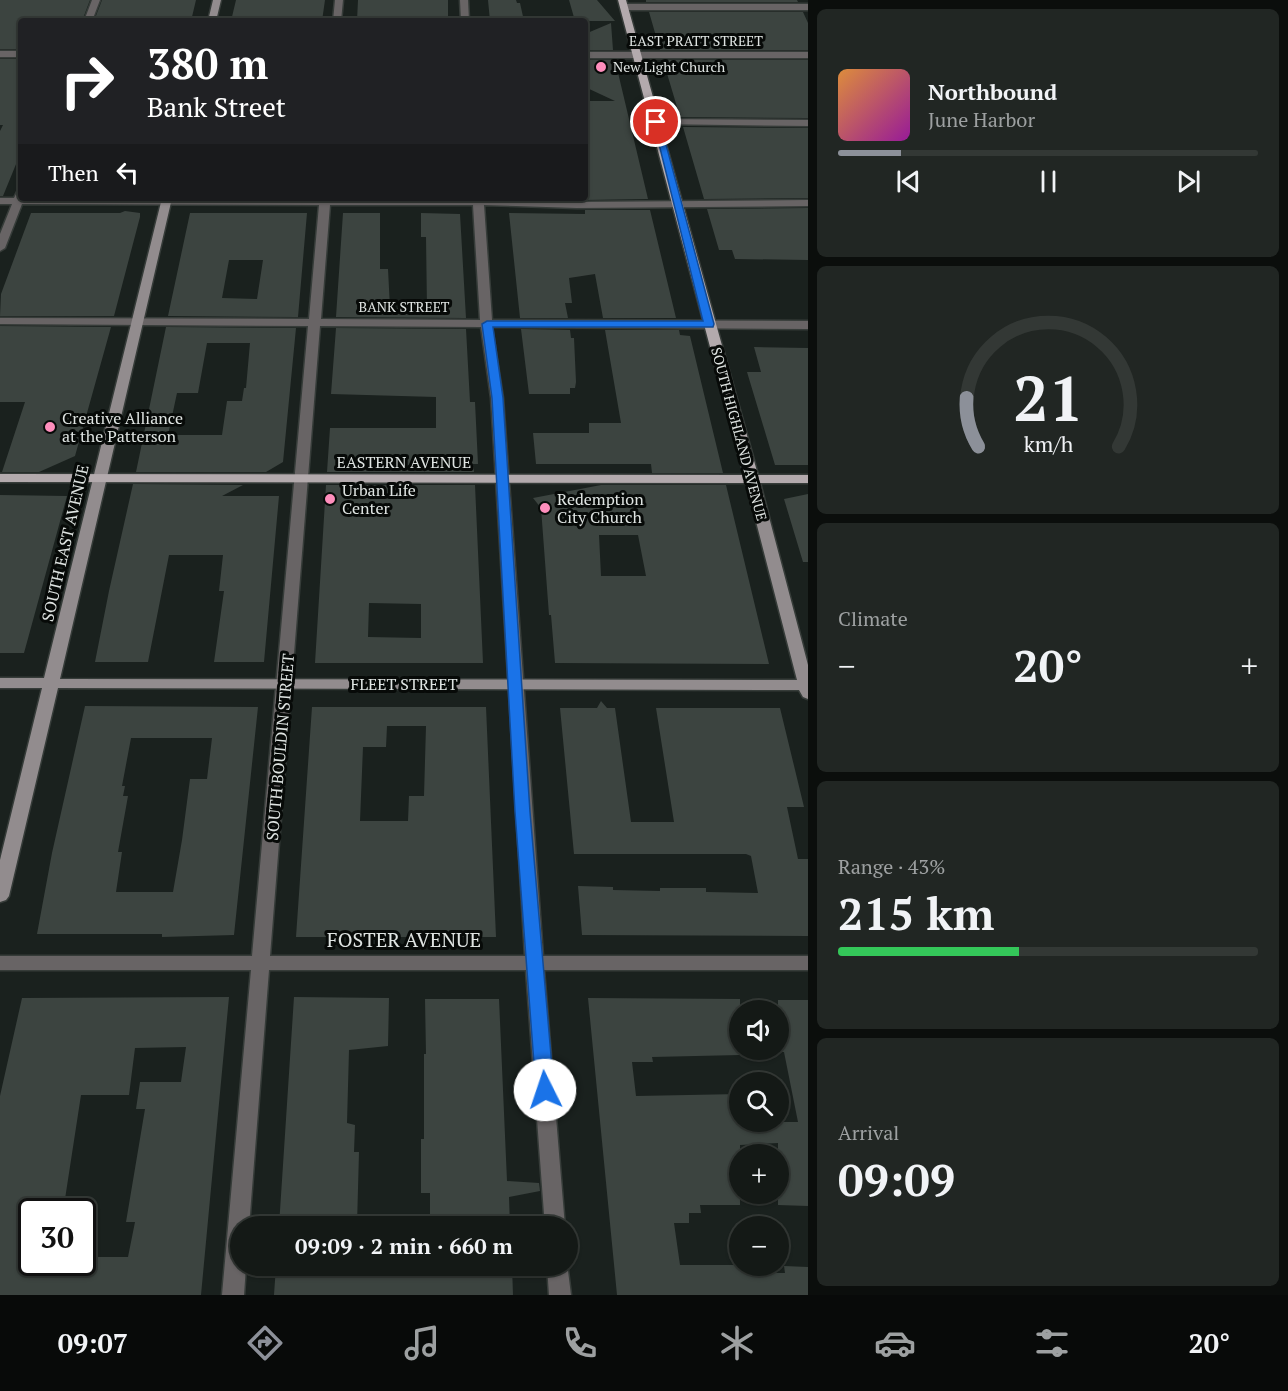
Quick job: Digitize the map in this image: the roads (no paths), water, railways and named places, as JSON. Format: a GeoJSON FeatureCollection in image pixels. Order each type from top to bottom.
{"type":"FeatureCollection","features":[{"type":"Feature","properties":{"kind":"main road","name":"SOUTH HIGHLAND AVENUE"},"geometry":{"type":"LineString","coordinates":[[623,4],[752,479]]}},
{"type":"Feature","properties":{"kind":"main road","name":"EASTERN AVENUE"},"geometry":{"type":"LineString","coordinates":[[0,478],[808,479]]}},
{"type":"Feature","properties":{"kind":"street"},"geometry":{"type":"LineString","coordinates":[[89,18],[96,0]]}},
{"type":"Feature","properties":{"kind":"street"},"geometry":{"type":"LineString","coordinates":[[213,18],[217,0]]}},
{"type":"Feature","properties":{"kind":"street"},"geometry":{"type":"LineString","coordinates":[[337,18],[339,0]]}},
{"type":"Feature","properties":{"kind":"street"},"geometry":{"type":"LineString","coordinates":[[464,0],[465,18]]}},
{"type":"Feature","properties":{"kind":"street"},"geometry":{"type":"LineString","coordinates":[[623,4],[808,7]]}},
{"type":"Feature","properties":{"kind":"street"},"geometry":{"type":"LineString","coordinates":[[0,54],[18,54]]}},
{"type":"Feature","properties":{"kind":"street","name":"EAST PRATT STREET"},"geometry":{"type":"LineString","coordinates":[[588,55],[808,55]]}},
{"type":"Feature","properties":{"kind":"street"},"geometry":{"type":"LineString","coordinates":[[656,122],[808,123]]}},
{"type":"Feature","properties":{"kind":"street"},"geometry":{"type":"LineString","coordinates":[[0,201],[18,197]]}},
{"type":"Feature","properties":{"kind":"street"},"geometry":{"type":"LineString","coordinates":[[0,248],[18,201]]}},
{"type":"Feature","properties":{"kind":"street","name":"SOUTH EAST AVENUE"},"geometry":{"type":"LineString","coordinates":[[0,896],[167,201]]}},
{"type":"Feature","properties":{"kind":"street","name":"SOUTH BOULDIN STREET"},"geometry":{"type":"LineString","coordinates":[[233,1295],[325,201]]}},
{"type":"Feature","properties":{"kind":"street"},"geometry":{"type":"LineString","coordinates":[[478,201],[487,324],[497,398],[523,812],[554,1216]]}},
{"type":"Feature","properties":{"kind":"street"},"geometry":{"type":"LineString","coordinates":[[518,201],[678,205],[808,203]]}},
{"type":"Feature","properties":{"kind":"street","name":"BANK STREET"},"geometry":{"type":"LineString","coordinates":[[0,321],[808,325]]}},
{"type":"Feature","properties":{"kind":"street","name":"SOUTH HIGHLAND AVENUE"},"geometry":{"type":"LineString","coordinates":[[752,479],[807,688]]}},
{"type":"Feature","properties":{"kind":"street","name":"FLEET STREET"},"geometry":{"type":"LineString","coordinates":[[0,683],[516,684],[807,688]]}},
{"type":"Feature","properties":{"kind":"street","name":"FOSTER AVENUE"},"geometry":{"type":"LineString","coordinates":[[0,963],[808,963]]}},
{"type":"Feature","properties":{"kind":"street"},"geometry":{"type":"LineString","coordinates":[[559,1276],[560,1295]]}},
{"type":"Feature","properties":{"kind":"place","name":"New Light Church"},"geometry":{"type":"Point","coordinates":[601,67]}},
{"type":"Feature","properties":{"kind":"place","name":"Creative Alliance at the Patterson"},"geometry":{"type":"Point","coordinates":[50,427]}},
{"type":"Feature","properties":{"kind":"place","name":"Urban Life Center"},"geometry":{"type":"Point","coordinates":[330,499]}},
{"type":"Feature","properties":{"kind":"place","name":"Redemption City Church"},"geometry":{"type":"Point","coordinates":[545,508]}}]}
